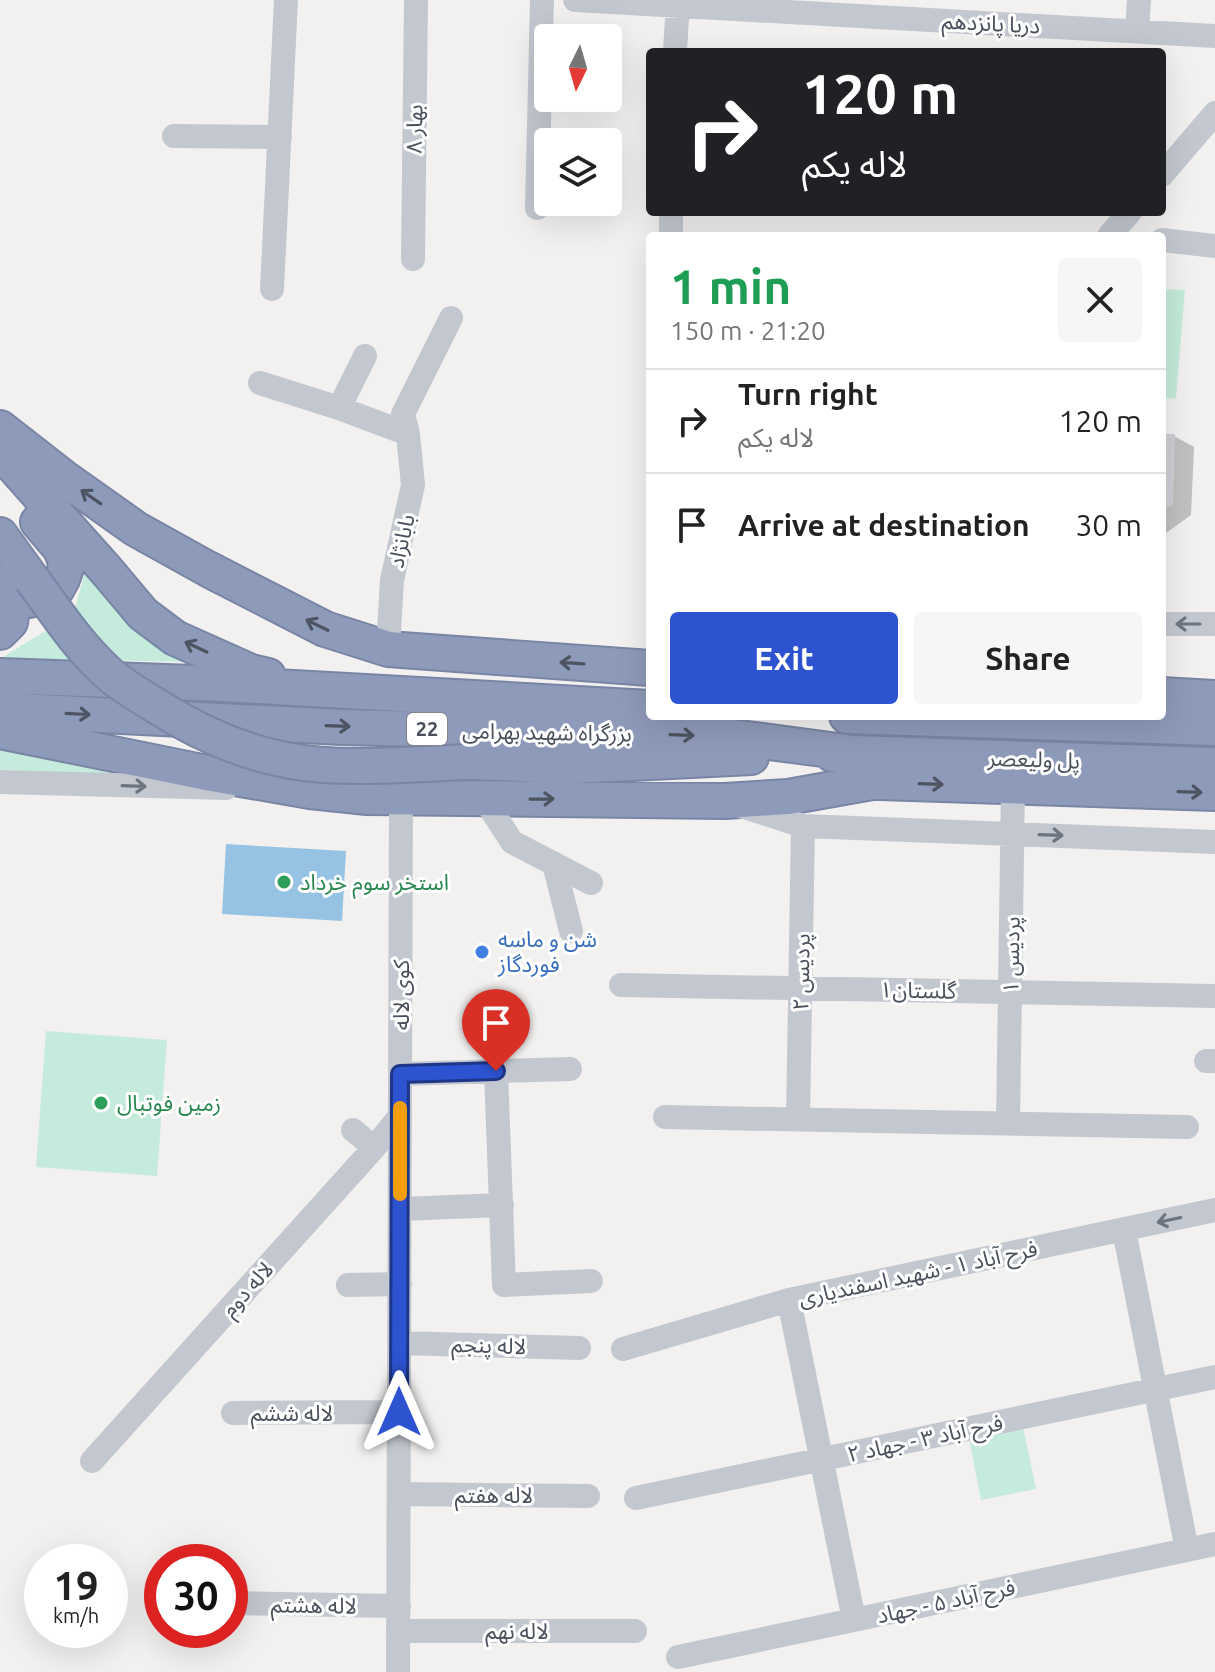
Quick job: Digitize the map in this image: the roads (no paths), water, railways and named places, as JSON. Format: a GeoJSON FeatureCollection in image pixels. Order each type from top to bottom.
{"type":"FeatureCollection","features":[{"type":"Feature","properties":{"kind":"highway"},"geometry":{"type":"LineString","coordinates":[[0,428],[136,529],[325,629],[388,649],[646,668]]}},
{"type":"Feature","properties":{"kind":"highway"},"geometry":{"type":"LineString","coordinates":[[0,451],[143,614],[175,638],[251,672],[322,691]]}},
{"type":"Feature","properties":{"kind":"highway"},"geometry":{"type":"LineString","coordinates":[[0,477],[61,549],[67,565],[56,590],[46,596],[29,600],[15,586]]}},
{"type":"Feature","properties":{"kind":"highway"},"geometry":{"type":"LineString","coordinates":[[0,535],[15,586],[10,622],[0,632]]}},
{"type":"Feature","properties":{"kind":"highway"},"geometry":{"type":"LineString","coordinates":[[15,586],[78,641],[108,674],[185,724],[242,749],[284,760],[365,766],[469,762],[872,782],[1215,793]]}},
{"type":"Feature","properties":{"kind":"highway","name":"بزرگراه شهید بهرامی"},"geometry":{"type":"LineString","coordinates":[[0,676],[222,684],[646,708]]}},
{"type":"Feature","properties":{"kind":"highway"},"geometry":{"type":"LineString","coordinates":[[1166,678],[1215,678]]}},
{"type":"Feature","properties":{"kind":"highway"},"geometry":{"type":"LineString","coordinates":[[466,697],[646,684]]}},
{"type":"Feature","properties":{"kind":"highway"},"geometry":{"type":"LineString","coordinates":[[1166,695],[1215,698]]}},
{"type":"Feature","properties":{"kind":"highway","name":"بزرگراه شهید بهرامی"},"geometry":{"type":"LineString","coordinates":[[0,710],[342,727],[732,737],[853,753]]}},
{"type":"Feature","properties":{"kind":"highway","name":"پل ولیعصر"},"geometry":{"type":"LineString","coordinates":[[971,720],[1215,728]]}},
{"type":"Feature","properties":{"kind":"highway"},"geometry":{"type":"LineString","coordinates":[[0,731],[212,774],[310,791],[367,797],[725,801],[788,797],[872,782]]}},
{"type":"Feature","properties":{"kind":"highway"},"geometry":{"type":"LineString","coordinates":[[573,766],[853,753]]}},
{"type":"Feature","properties":{"kind":"highway","name":"پل ولیعصر"},"geometry":{"type":"LineString","coordinates":[[853,753],[1215,765]]}},
{"type":"Feature","properties":{"kind":"street"},"geometry":{"type":"LineString","coordinates":[[272,289],[286,0]]}},
{"type":"Feature","properties":{"kind":"street","name":"بهار ۸"},"geometry":{"type":"LineString","coordinates":[[413,259],[416,0]]}},
{"type":"Feature","properties":{"kind":"street"},"geometry":{"type":"LineString","coordinates":[[539,128],[542,0]]}},
{"type":"Feature","properties":{"kind":"street","name":"دریا پانزدهم"},"geometry":{"type":"LineString","coordinates":[[575,0],[677,3],[1215,36]]}},
{"type":"Feature","properties":{"kind":"street"},"geometry":{"type":"LineString","coordinates":[[1137,31],[1139,0]]}},
{"type":"Feature","properties":{"kind":"street"},"geometry":{"type":"LineString","coordinates":[[675,48],[677,3]]}},
{"type":"Feature","properties":{"kind":"street"},"geometry":{"type":"LineString","coordinates":[[1166,167],[1215,113]]}},
{"type":"Feature","properties":{"kind":"street"},"geometry":{"type":"LineString","coordinates":[[174,136],[280,137]]}},
{"type":"Feature","properties":{"kind":"street"},"geometry":{"type":"LineString","coordinates":[[1166,240],[1215,246]]}},
{"type":"Feature","properties":{"kind":"street","name":"بابانژاد"},"geometry":{"type":"LineString","coordinates":[[388,649],[392,580],[413,485],[403,414],[451,318]]}},
{"type":"Feature","properties":{"kind":"street"},"geometry":{"type":"LineString","coordinates":[[339,408],[365,356]]}},
{"type":"Feature","properties":{"kind":"street"},"geometry":{"type":"LineString","coordinates":[[260,383],[408,434]]}},
{"type":"Feature","properties":{"kind":"street"},"geometry":{"type":"LineString","coordinates":[[1166,624],[1215,624]]}},
{"type":"Feature","properties":{"kind":"street"},"geometry":{"type":"LineString","coordinates":[[0,782],[310,791]]}},
{"type":"Feature","properties":{"kind":"street","name":"پردیس ۱"},"geometry":{"type":"LineString","coordinates":[[1008,1123],[1013,787]]}},
{"type":"Feature","properties":{"kind":"street","name":"کوی لاله"},"geometry":{"type":"LineString","coordinates":[[398,1672],[401,798]]}},
{"type":"Feature","properties":{"kind":"street"},"geometry":{"type":"LineString","coordinates":[[485,800],[512,842],[591,883]]}},
{"type":"Feature","properties":{"kind":"street"},"geometry":{"type":"LineString","coordinates":[[725,801],[803,826],[1215,842]]}},
{"type":"Feature","properties":{"kind":"street","name":"پردیس ۲"},"geometry":{"type":"LineString","coordinates":[[798,1119],[803,826]]}},
{"type":"Feature","properties":{"kind":"street"},"geometry":{"type":"LineString","coordinates":[[554,864],[571,931]]}},
{"type":"Feature","properties":{"kind":"street","name":"گلستان۱"},"geometry":{"type":"LineString","coordinates":[[621,985],[1215,996]]}},
{"type":"Feature","properties":{"kind":"street"},"geometry":{"type":"LineString","coordinates":[[400,1074],[570,1069]]}},
{"type":"Feature","properties":{"kind":"street"},"geometry":{"type":"LineString","coordinates":[[496,1071],[504,1285],[591,1281]]}},
{"type":"Feature","properties":{"kind":"street","name":"لاله دوم"},"geometry":{"type":"LineString","coordinates":[[92,1461],[400,1116]]}},
{"type":"Feature","properties":{"kind":"street"},"geometry":{"type":"LineString","coordinates":[[665,1117],[1187,1127]]}},
{"type":"Feature","properties":{"kind":"street"},"geometry":{"type":"LineString","coordinates":[[353,1130],[374,1148]]}},
{"type":"Feature","properties":{"kind":"street"},"geometry":{"type":"LineString","coordinates":[[400,1209],[502,1205]]}},
{"type":"Feature","properties":{"kind":"street","name":"فرح آباد ۱ - شهید اسفندیاری"},"geometry":{"type":"LineString","coordinates":[[623,1349],[789,1300],[1215,1210]]}},
{"type":"Feature","properties":{"kind":"street"},"geometry":{"type":"LineString","coordinates":[[1124,1230],[1187,1550]]}},
{"type":"Feature","properties":{"kind":"street"},"geometry":{"type":"LineString","coordinates":[[348,1285],[400,1284]]}},
{"type":"Feature","properties":{"kind":"street"},"geometry":{"type":"LineString","coordinates":[[789,1300],[854,1620]]}},
{"type":"Feature","properties":{"kind":"street","name":"لاله پنجم"},"geometry":{"type":"LineString","coordinates":[[399,1343],[579,1348]]}},
{"type":"Feature","properties":{"kind":"street","name":"فرح آباد ۳ - جهاد ۲"},"geometry":{"type":"LineString","coordinates":[[636,1498],[1215,1377]]}},
{"type":"Feature","properties":{"kind":"street","name":"لاله ششم"},"geometry":{"type":"LineString","coordinates":[[233,1413],[399,1412]]}},
{"type":"Feature","properties":{"kind":"street","name":"لاله هفتم"},"geometry":{"type":"LineString","coordinates":[[399,1494],[588,1496]]}},
{"type":"Feature","properties":{"kind":"street","name":"فرح آباد ۵ - جهاد"},"geometry":{"type":"LineString","coordinates":[[678,1657],[1215,1544]]}},
{"type":"Feature","properties":{"kind":"street","name":"لاله هشتم"},"geometry":{"type":"LineString","coordinates":[[248,1603],[399,1606]]}},
{"type":"Feature","properties":{"kind":"street","name":"لاله نهم"},"geometry":{"type":"LineString","coordinates":[[398,1631],[635,1631]]}},
{"type":"Feature","properties":{"kind":"water","name":"استخر سوم خرداد"},"geometry":{"type":"Polygon","coordinates":[[[226,844],[346,851],[342,921],[222,914],[226,844]]]}},
{"type":"Feature","properties":{"kind":"place","name":"استخر سوم خرداد"},"geometry":{"type":"Point","coordinates":[284,882]}},
{"type":"Feature","properties":{"kind":"place","name":"شن و ماسه فوردگاز"},"geometry":{"type":"Point","coordinates":[482,952]}},
{"type":"Feature","properties":{"kind":"place","name":"زمین فوتبال"},"geometry":{"type":"Point","coordinates":[101,1103]}}]}
